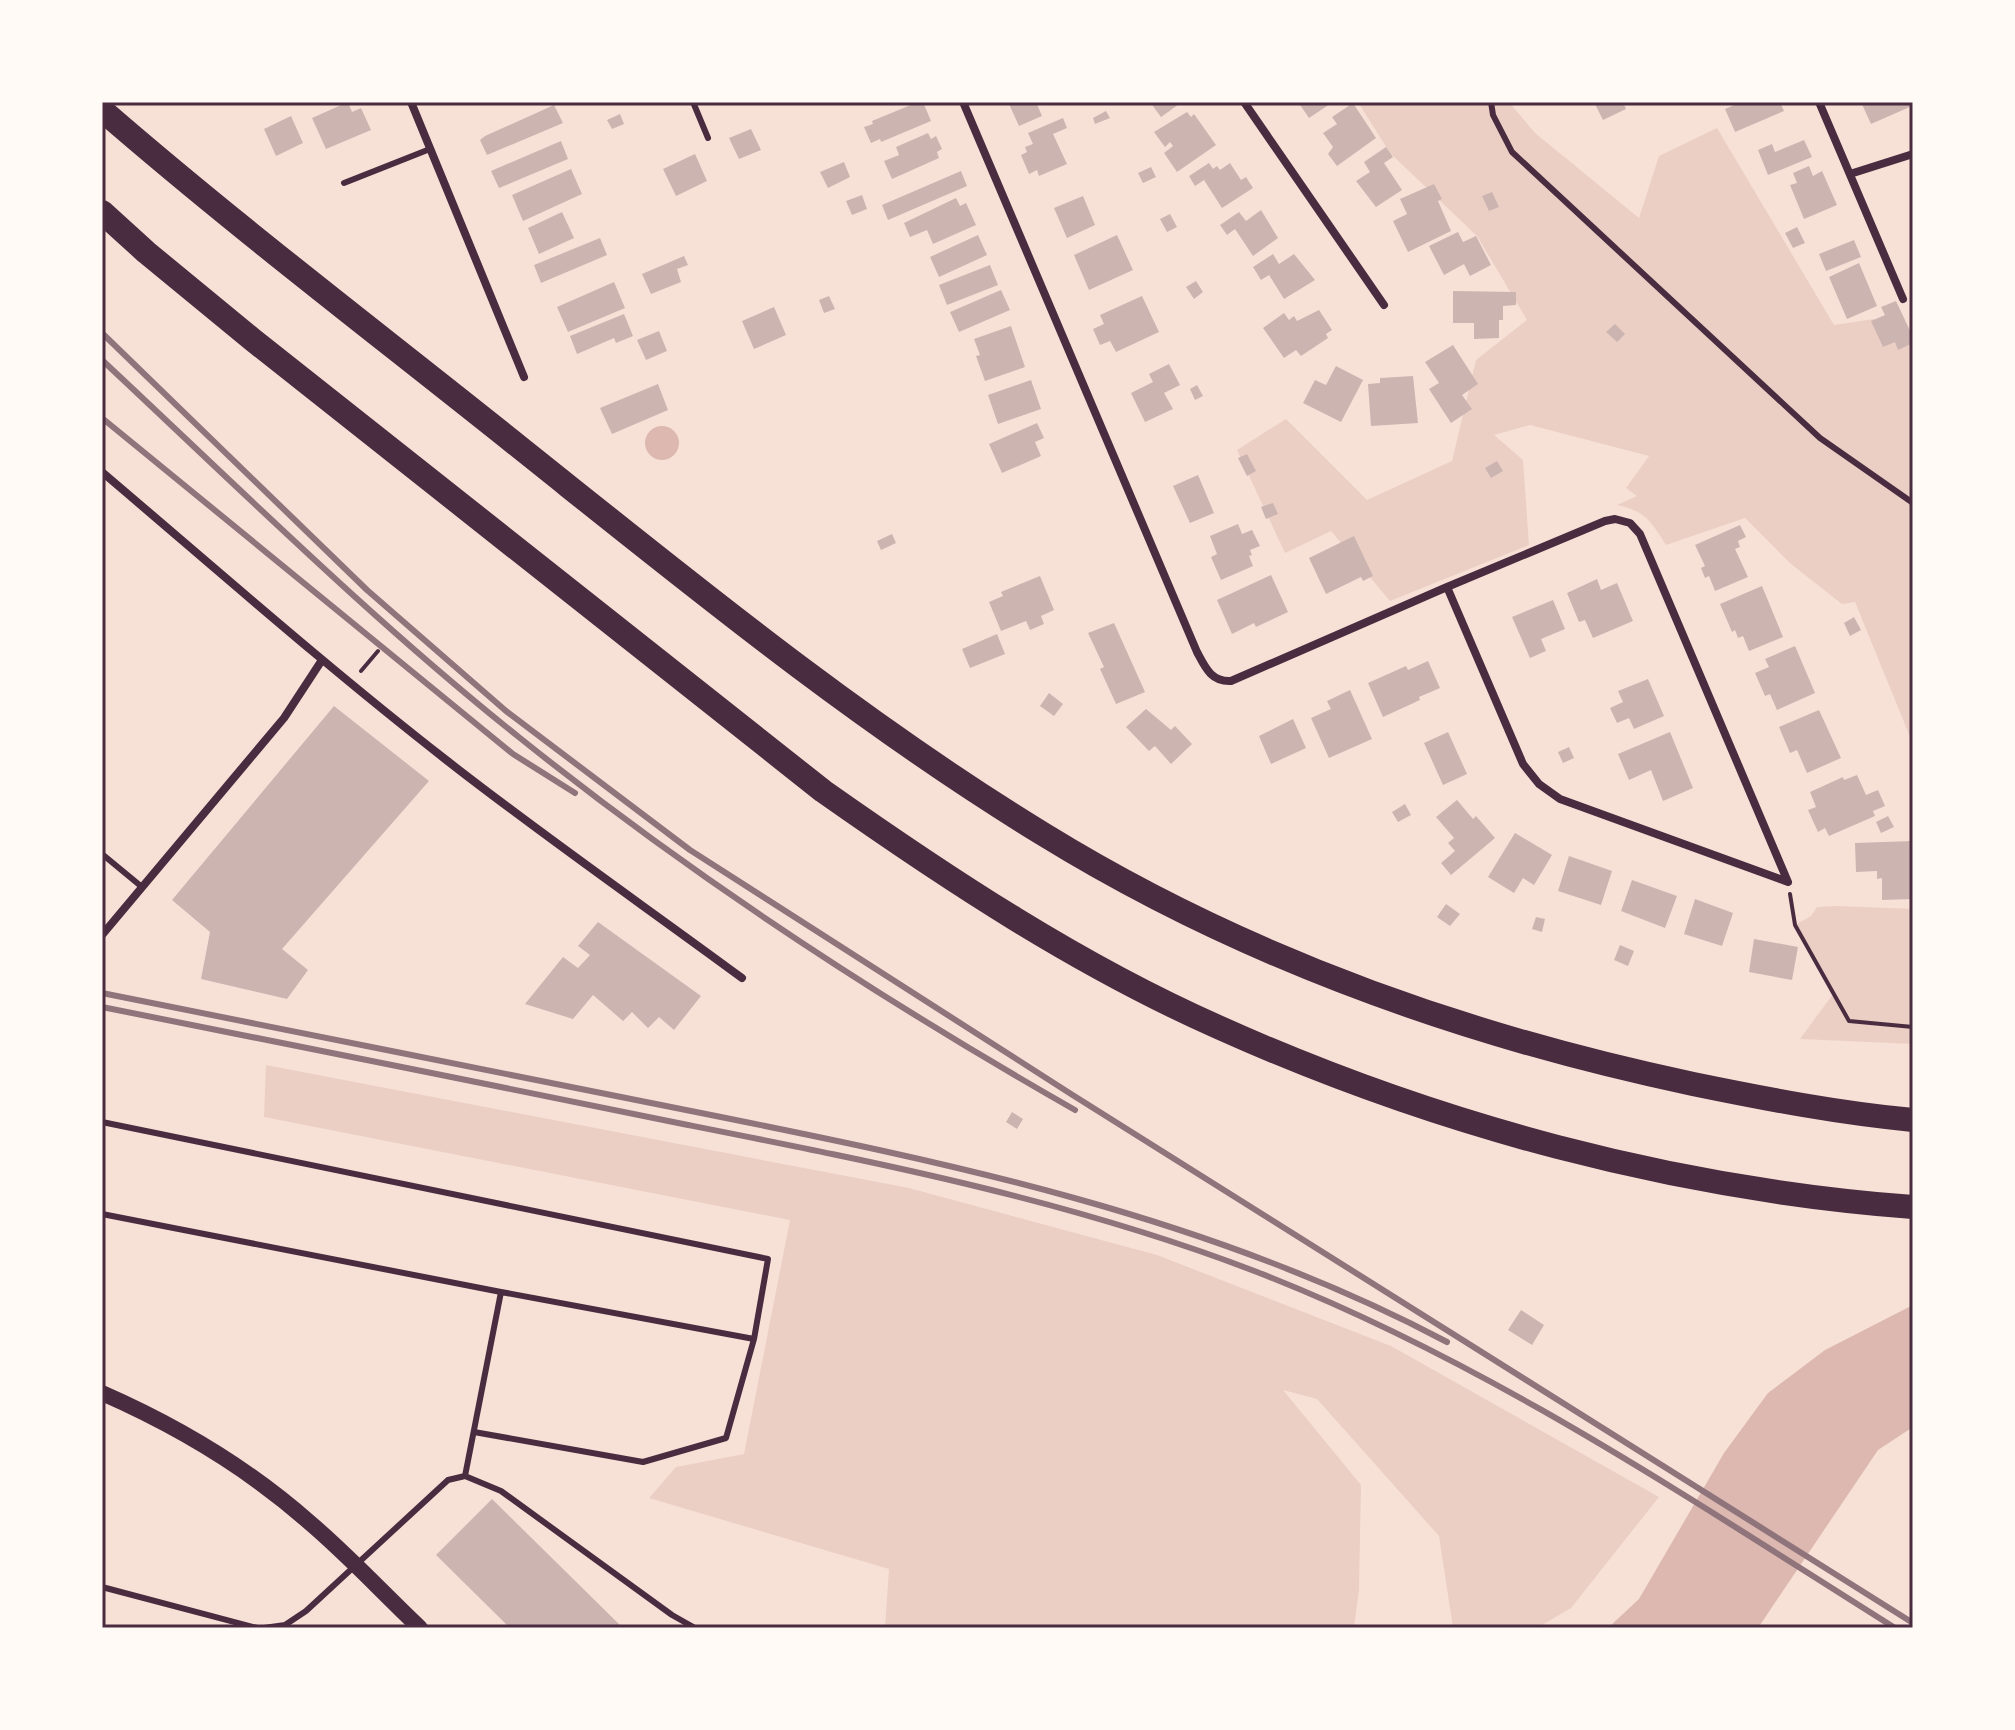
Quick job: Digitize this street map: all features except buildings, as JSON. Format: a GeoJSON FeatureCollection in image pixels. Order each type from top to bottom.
{"type":"FeatureCollection","features":[{"type":"Feature","properties":{"kind":"highway"},"geometry":{"type":"LineString","coordinates":[[102,110],[196,192],[761,639],[846,702],[992,801],[1138,888],[1214,926],[1325,973],[1506,1038],[1606,1065],[1784,1103],[1913,1120]]}},
{"type":"Feature","properties":{"kind":"highway"},"geometry":{"type":"LineString","coordinates":[[102,212],[253,340],[823,791],[908,851],[1076,954],[1216,1027],[1433,1111],[1691,1178],[1913,1207]]}},
{"type":"Feature","properties":{"kind":"main road"},"geometry":{"type":"LineString","coordinates":[[102,1393],[126,1403],[228,1461],[308,1521],[420,1628]]}},
{"type":"Feature","properties":{"kind":"street"},"geometry":{"type":"LineString","coordinates":[[411,102],[524,377]]}},
{"type":"Feature","properties":{"kind":"street"},"geometry":{"type":"LineString","coordinates":[[963,102],[1197,652],[1208,671],[1222,682],[1231,681],[1605,521],[1615,519],[1630,523],[1640,534],[1788,882]]}},
{"type":"Feature","properties":{"kind":"street"},"geometry":{"type":"LineString","coordinates":[[1244,102],[1384,305]]}},
{"type":"Feature","properties":{"kind":"street"},"geometry":{"type":"LineString","coordinates":[[1819,102],[1903,299]]}},
{"type":"Feature","properties":{"kind":"street"},"geometry":{"type":"LineString","coordinates":[[1850,174],[1913,154]]}},
{"type":"Feature","properties":{"kind":"street"},"geometry":{"type":"LineString","coordinates":[[102,472],[322,660],[493,796],[742,978]]}},
{"type":"Feature","properties":{"kind":"street"},"geometry":{"type":"LineString","coordinates":[[1447,587],[1523,764],[1539,784],[1560,799],[1788,882]]}},
{"type":"Feature","properties":{"kind":"street"},"geometry":{"type":"LineString","coordinates":[[102,935],[284,718],[322,660]]}},
{"type":"Feature","properties":{"kind":"lane"},"geometry":{"type":"LineString","coordinates":[[693,102],[708,138]]}},
{"type":"Feature","properties":{"kind":"lane"},"geometry":{"type":"LineString","coordinates":[[1491,102],[1493,115],[1512,152],[1820,438],[1913,503]]}},
{"type":"Feature","properties":{"kind":"lane"},"geometry":{"type":"LineString","coordinates":[[344,183],[430,149]]}},
{"type":"Feature","properties":{"kind":"lane"},"geometry":{"type":"LineString","coordinates":[[102,854],[142,887]]}},
{"type":"Feature","properties":{"kind":"lane"},"geometry":{"type":"LineString","coordinates":[[102,1122],[768,1259],[754,1339],[726,1438],[643,1462],[474,1432]]}},
{"type":"Feature","properties":{"kind":"lane"},"geometry":{"type":"LineString","coordinates":[[102,1214],[754,1339]]}},
{"type":"Feature","properties":{"kind":"lane"},"geometry":{"type":"LineString","coordinates":[[465,1476],[501,1292]]}},
{"type":"Feature","properties":{"kind":"lane"},"geometry":{"type":"LineString","coordinates":[[264,1628],[285,1625],[306,1611],[448,1480],[465,1476],[501,1491],[672,1615],[695,1628]]}},
{"type":"Feature","properties":{"kind":"lane"},"geometry":{"type":"LineString","coordinates":[[102,1587],[257,1628]]}},
{"type":"Feature","properties":{"kind":"path"},"geometry":{"type":"LineString","coordinates":[[360,672],[378,651]]}},
{"type":"Feature","properties":{"kind":"path"},"geometry":{"type":"LineString","coordinates":[[1788,882],[1795,925],[1849,1021],[1913,1027]]}},
{"type":"Feature","properties":{"kind":"shaded area"},"geometry":{"type":"Polygon","coordinates":[[[1358,102],[1509,102],[1535,133],[1639,218],[1659,156],[1717,128],[1834,325],[1874,319],[1893,341],[1913,330],[1913,744],[1855,602],[1842,604],[1791,564],[1745,518],[1666,545],[1646,518],[1617,505],[1637,496],[1626,488],[1649,456],[1530,425],[1494,435],[1523,460],[1529,545],[1390,601],[1331,531],[1285,553],[1237,450],[1286,419],[1367,500],[1452,461],[1476,360],[1527,320],[1477,236],[1390,153],[1358,102]]]}},
{"type":"Feature","properties":{"kind":"shaded area"},"geometry":{"type":"Polygon","coordinates":[[[662,426],[674,431],[679,443],[674,455],[662,460],[650,455],[645,443],[650,431],[662,426]]]}},
{"type":"Feature","properties":{"kind":"shaded area"},"geometry":{"type":"Polygon","coordinates":[[[1817,907],[1913,909],[1913,1044],[1800,1039],[1833,994],[1795,925],[1811,916],[1817,907]]]}},
{"type":"Feature","properties":{"kind":"shaded area"},"geometry":{"type":"Polygon","coordinates":[[[266,1065],[909,1188],[1157,1255],[1391,1346],[1659,1497],[1571,1608],[1537,1628],[1453,1628],[1439,1536],[1317,1399],[1283,1390],[1361,1485],[1359,1590],[1354,1628],[885,1628],[889,1569],[649,1498],[676,1467],[744,1454],[790,1220],[264,1117],[266,1065]]]}},
{"type":"Feature","properties":{"kind":"shaded area"},"geometry":{"type":"Polygon","coordinates":[[[1913,1305],[1913,1427],[1878,1450],[1758,1628],[1608,1628],[1639,1599],[1724,1453],[1768,1393],[1825,1350],[1913,1305]]]}},
{"type":"Feature","properties":{"kind":"railway"},"geometry":{"type":"LineString","coordinates":[[102,333],[367,590],[506,711],[690,850],[1071,1094],[1913,1623]]}},
{"type":"Feature","properties":{"kind":"railway"},"geometry":{"type":"LineString","coordinates":[[102,360],[412,648],[586,789],[721,888],[860,981],[1075,1110]]}},
{"type":"Feature","properties":{"kind":"railway"},"geometry":{"type":"LineString","coordinates":[[102,418],[513,754],[575,793]]}},
{"type":"Feature","properties":{"kind":"railway"},"geometry":{"type":"LineString","coordinates":[[102,993],[784,1130],[979,1173],[1171,1227],[1265,1260],[1357,1298],[1447,1342]]}},
{"type":"Feature","properties":{"kind":"railway"},"geometry":{"type":"LineString","coordinates":[[102,1007],[904,1169],[1047,1204],[1188,1247],[1342,1308],[1505,1389],[1663,1482],[1895,1628]]}}]}
